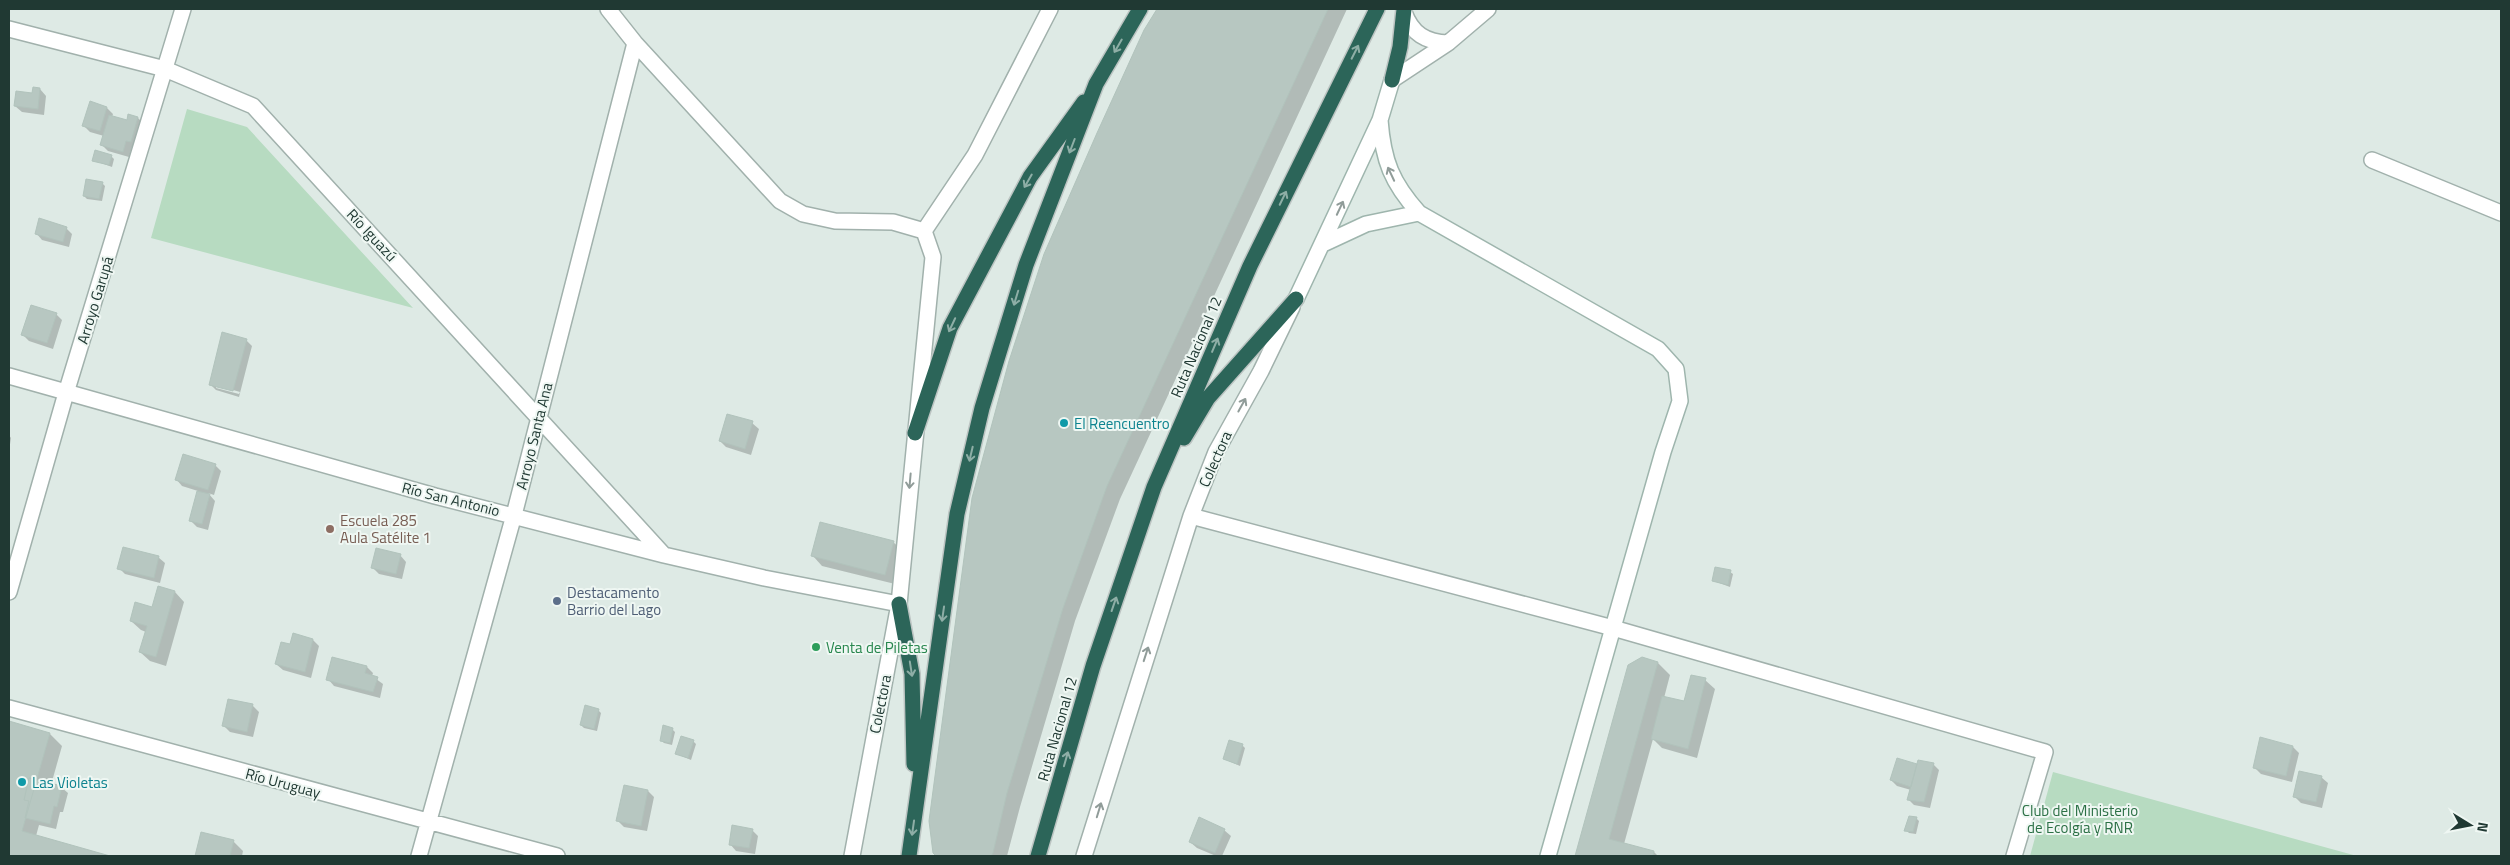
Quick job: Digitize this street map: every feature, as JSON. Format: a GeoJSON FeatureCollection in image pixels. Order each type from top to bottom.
{"type":"FeatureCollection","features":[{"type":"Feature","properties":{"kind":"highway"},"geometry":{"type":"LineString","coordinates":[[915,432],[950,328],[1030,177],[1096,84],[1140,9]]}},
{"type":"Feature","properties":{"kind":"highway","name":"Ruta Nacional 12"},"geometry":{"type":"LineString","coordinates":[[1038,856],[1093,666],[1154,486],[1250,266],[1377,9]]}},
{"type":"Feature","properties":{"kind":"highway"},"geometry":{"type":"LineString","coordinates":[[1392,80],[1400,46],[1404,11]]}},
{"type":"Feature","properties":{"kind":"highway"},"geometry":{"type":"LineString","coordinates":[[911,854],[915,807],[957,514],[982,408],[1026,265],[1096,84]]}},
{"type":"Feature","properties":{"kind":"highway"},"geometry":{"type":"LineString","coordinates":[[1154,486],[1208,398],[1296,299]]}},
{"type":"Feature","properties":{"kind":"highway"},"geometry":{"type":"LineString","coordinates":[[899,604],[912,674],[915,807]]}},
{"type":"Feature","properties":{"kind":"street","name":"Arroyo Garupá"},"geometry":{"type":"LineString","coordinates":[[9,592],[66,393],[183,9]]}},
{"type":"Feature","properties":{"kind":"street"},"geometry":{"type":"LineString","coordinates":[[608,9],[635,42],[780,201],[803,214],[835,221],[893,222],[924,231],[975,155],[1050,9]]}},
{"type":"Feature","properties":{"kind":"street"},"geometry":{"type":"LineString","coordinates":[[1392,80],[1448,43],[1488,9]]}},
{"type":"Feature","properties":{"kind":"street"},"geometry":{"type":"LineString","coordinates":[[1404,11],[1408,23],[1425,39],[1448,43]]}},
{"type":"Feature","properties":{"kind":"street","name":"Río Iguazú"},"geometry":{"type":"LineString","coordinates":[[9,29],[166,69],[253,106],[664,555]]}},
{"type":"Feature","properties":{"kind":"street","name":"Arroyo Santa Ana"},"geometry":{"type":"LineString","coordinates":[[419,856],[514,515],[635,42]]}},
{"type":"Feature","properties":{"kind":"street","name":"Colectora"},"geometry":{"type":"LineString","coordinates":[[1084,856],[1191,516],[1216,452],[1261,371],[1323,244],[1380,120],[1392,80]]}},
{"type":"Feature","properties":{"kind":"street"},"geometry":{"type":"LineString","coordinates":[[1380,120],[1382,146],[1389,171],[1402,194],[1419,213],[1658,349],[1676,369],[1680,402],[1663,452],[1548,856]]}},
{"type":"Feature","properties":{"kind":"street"},"geometry":{"type":"LineString","coordinates":[[2372,160],[2501,212]]}},
{"type":"Feature","properties":{"kind":"street"},"geometry":{"type":"LineString","coordinates":[[1323,244],[1366,224],[1419,213]]}},
{"type":"Feature","properties":{"kind":"street","name":"Colectora"},"geometry":{"type":"LineString","coordinates":[[852,856],[899,604],[933,257],[924,231]]}},
{"type":"Feature","properties":{"kind":"street","name":"Río San Antonio"},"geometry":{"type":"LineString","coordinates":[[9,376],[435,496],[664,555],[764,578],[899,604]]}},
{"type":"Feature","properties":{"kind":"street"},"geometry":{"type":"LineString","coordinates":[[1191,516],[1613,628],[2044,752],[2014,856]]}},
{"type":"Feature","properties":{"kind":"street","name":"Río Uruguay"},"geometry":{"type":"LineString","coordinates":[[9,708],[557,856]]}},
{"type":"Feature","properties":{"kind":"green space"},"geometry":{"type":"Polygon","coordinates":[[[187,109],[247,127],[413,308],[151,238],[187,109]]]}},
{"type":"Feature","properties":{"kind":"green space","name":"Club del Ministerio de Ecolgía y RNR"},"geometry":{"type":"Polygon","coordinates":[[[2053,772],[2357,856],[2030,856],[2053,772]]]}},
{"type":"Feature","properties":{"kind":"building","name":"El Reencuentro"},"geometry":{"type":"Polygon","coordinates":[[[1157,9],[1328,9],[1107,486],[1063,608],[1007,793],[993,853],[991,856],[936,856],[933,853],[929,821],[972,498],[1009,361],[1044,254],[1144,30],[1157,9]]]}},
{"type":"Feature","properties":{"kind":"building"},"geometry":{"type":"Polygon","coordinates":[[[33,87],[40,88],[38,109],[14,106],[16,91],[32,93],[33,87]]]}},
{"type":"Feature","properties":{"kind":"building"},"geometry":{"type":"Polygon","coordinates":[[[90,101],[107,107],[100,131],[82,126],[90,101]]]}},
{"type":"Feature","properties":{"kind":"building"},"geometry":{"type":"Polygon","coordinates":[[[128,114],[138,117],[131,142],[126,141],[123,152],[100,145],[109,115],[127,120],[128,114]]]}},
{"type":"Feature","properties":{"kind":"building"},"geometry":{"type":"Polygon","coordinates":[[[95,150],[112,155],[109,165],[92,161],[95,150]]]}},
{"type":"Feature","properties":{"kind":"building"},"geometry":{"type":"Polygon","coordinates":[[[86,179],[103,182],[99,199],[83,196],[86,179]]]}},
{"type":"Feature","properties":{"kind":"building"},"geometry":{"type":"Polygon","coordinates":[[[39,218],[67,227],[63,242],[35,234],[39,218]]]}},
{"type":"Feature","properties":{"kind":"building"},"geometry":{"type":"Polygon","coordinates":[[[31,305],[57,313],[47,343],[21,335],[31,305]]]}},
{"type":"Feature","properties":{"kind":"building"},"geometry":{"type":"Polygon","coordinates":[[[222,332],[247,339],[233,391],[209,385],[222,332]]]}},
{"type":"Feature","properties":{"kind":"building"},"geometry":{"type":"Polygon","coordinates":[[[727,414],[753,421],[745,449],[719,441],[727,414]]]}},
{"type":"Feature","properties":{"kind":"building"},"geometry":{"type":"Polygon","coordinates":[[[183,454],[216,464],[208,490],[175,480],[183,454]]]}},
{"type":"Feature","properties":{"kind":"building"},"geometry":{"type":"Polygon","coordinates":[[[197,491],[210,494],[202,524],[189,521],[197,491]]]}},
{"type":"Feature","properties":{"kind":"building"},"geometry":{"type":"Polygon","coordinates":[[[820,522],[894,541],[885,575],[811,556],[820,522]]]}},
{"type":"Feature","properties":{"kind":"building"},"geometry":{"type":"Polygon","coordinates":[[[123,547],[159,556],[154,578],[117,569],[123,547]]]}},
{"type":"Feature","properties":{"kind":"building"},"geometry":{"type":"Polygon","coordinates":[[[376,548],[401,554],[396,574],[371,568],[376,548]]]}},
{"type":"Feature","properties":{"kind":"building"},"geometry":{"type":"Polygon","coordinates":[[[1715,567],[1731,570],[1728,585],[1712,581],[1715,567]]]}},
{"type":"Feature","properties":{"kind":"building"},"geometry":{"type":"Polygon","coordinates":[[[158,586],[175,591],[156,657],[139,652],[147,626],[130,621],[135,602],[152,607],[158,586]]]}},
{"type":"Feature","properties":{"kind":"building"},"geometry":{"type":"Polygon","coordinates":[[[293,633],[313,639],[305,672],[275,664],[281,642],[290,644],[293,633]]]}},
{"type":"Feature","properties":{"kind":"building"},"geometry":{"type":"Polygon","coordinates":[[[332,657],[367,666],[365,673],[378,677],[373,692],[326,680],[332,657]]]}},
{"type":"Feature","properties":{"kind":"building"},"geometry":{"type":"Polygon","coordinates":[[[1642,657],[1658,662],[1609,839],[1654,851],[1653,856],[1575,856],[1628,665],[1642,657]]]}},
{"type":"Feature","properties":{"kind":"building"},"geometry":{"type":"Polygon","coordinates":[[[1691,675],[1706,678],[1688,749],[1651,739],[1662,696],[1684,701],[1691,675]]]}},
{"type":"Feature","properties":{"kind":"building"},"geometry":{"type":"Polygon","coordinates":[[[228,699],[253,704],[247,732],[222,726],[228,699]]]}},
{"type":"Feature","properties":{"kind":"building"},"geometry":{"type":"Polygon","coordinates":[[[585,705],[599,709],[594,729],[580,725],[585,705]]]}},
{"type":"Feature","properties":{"kind":"building","name":"Las Violetas"},"geometry":{"type":"Polygon","coordinates":[[[9,721],[50,733],[22,831],[110,856],[9,856],[9,721]]]}},
{"type":"Feature","properties":{"kind":"building"},"geometry":{"type":"Polygon","coordinates":[[[663,725],[673,728],[670,743],[660,741],[663,725]]]}},
{"type":"Feature","properties":{"kind":"building"},"geometry":{"type":"Polygon","coordinates":[[[681,736],[694,740],[688,758],[675,754],[681,736]]]}},
{"type":"Feature","properties":{"kind":"building"},"geometry":{"type":"Polygon","coordinates":[[[2260,737],[2293,746],[2286,776],[2253,768],[2260,737]]]}},
{"type":"Feature","properties":{"kind":"building"},"geometry":{"type":"Polygon","coordinates":[[[1229,740],[1243,744],[1237,764],[1223,759],[1229,740]]]}},
{"type":"Feature","properties":{"kind":"building"},"geometry":{"type":"Polygon","coordinates":[[[1897,758],[1917,764],[1911,787],[1890,780],[1897,758]]]}},
{"type":"Feature","properties":{"kind":"building"},"geometry":{"type":"Polygon","coordinates":[[[1918,760],[1934,763],[1924,802],[1907,800],[1918,760]]]}},
{"type":"Feature","properties":{"kind":"building"},"geometry":{"type":"Polygon","coordinates":[[[2299,771],[2322,776],[2316,802],[2293,797],[2299,771]]]}},
{"type":"Feature","properties":{"kind":"building"},"geometry":{"type":"Polygon","coordinates":[[[29,778],[62,786],[57,807],[54,806],[50,824],[25,818],[29,801],[24,800],[29,778]]]}},
{"type":"Feature","properties":{"kind":"building"},"geometry":{"type":"Polygon","coordinates":[[[624,785],[648,790],[641,826],[616,821],[624,785]]]}},
{"type":"Feature","properties":{"kind":"building"},"geometry":{"type":"Polygon","coordinates":[[[1909,816],[1917,817],[1913,832],[1904,831],[1909,816]]]}},
{"type":"Feature","properties":{"kind":"building"},"geometry":{"type":"Polygon","coordinates":[[[1199,817],[1225,829],[1215,853],[1189,842],[1199,817]]]}},
{"type":"Feature","properties":{"kind":"building"},"geometry":{"type":"Polygon","coordinates":[[[732,825],[753,829],[749,848],[729,845],[732,825]]]}},
{"type":"Feature","properties":{"kind":"building"},"geometry":{"type":"Polygon","coordinates":[[[201,832],[234,840],[230,856],[195,856],[201,832]]]}},
{"type":"Feature","properties":{"kind":"place","name":"El Reencuentro"},"geometry":{"type":"Point","coordinates":[1064,423]}},
{"type":"Feature","properties":{"kind":"place","name":"Escuela 285 Aula Satélite 1"},"geometry":{"type":"Point","coordinates":[330,529]}},
{"type":"Feature","properties":{"kind":"place","name":"Destacamento Barrio del Lago"},"geometry":{"type":"Point","coordinates":[557,601]}},
{"type":"Feature","properties":{"kind":"place","name":"Venta de Piletas"},"geometry":{"type":"Point","coordinates":[816,647]}},
{"type":"Feature","properties":{"kind":"place","name":"Las Violetas"},"geometry":{"type":"Point","coordinates":[22,782]}}]}
